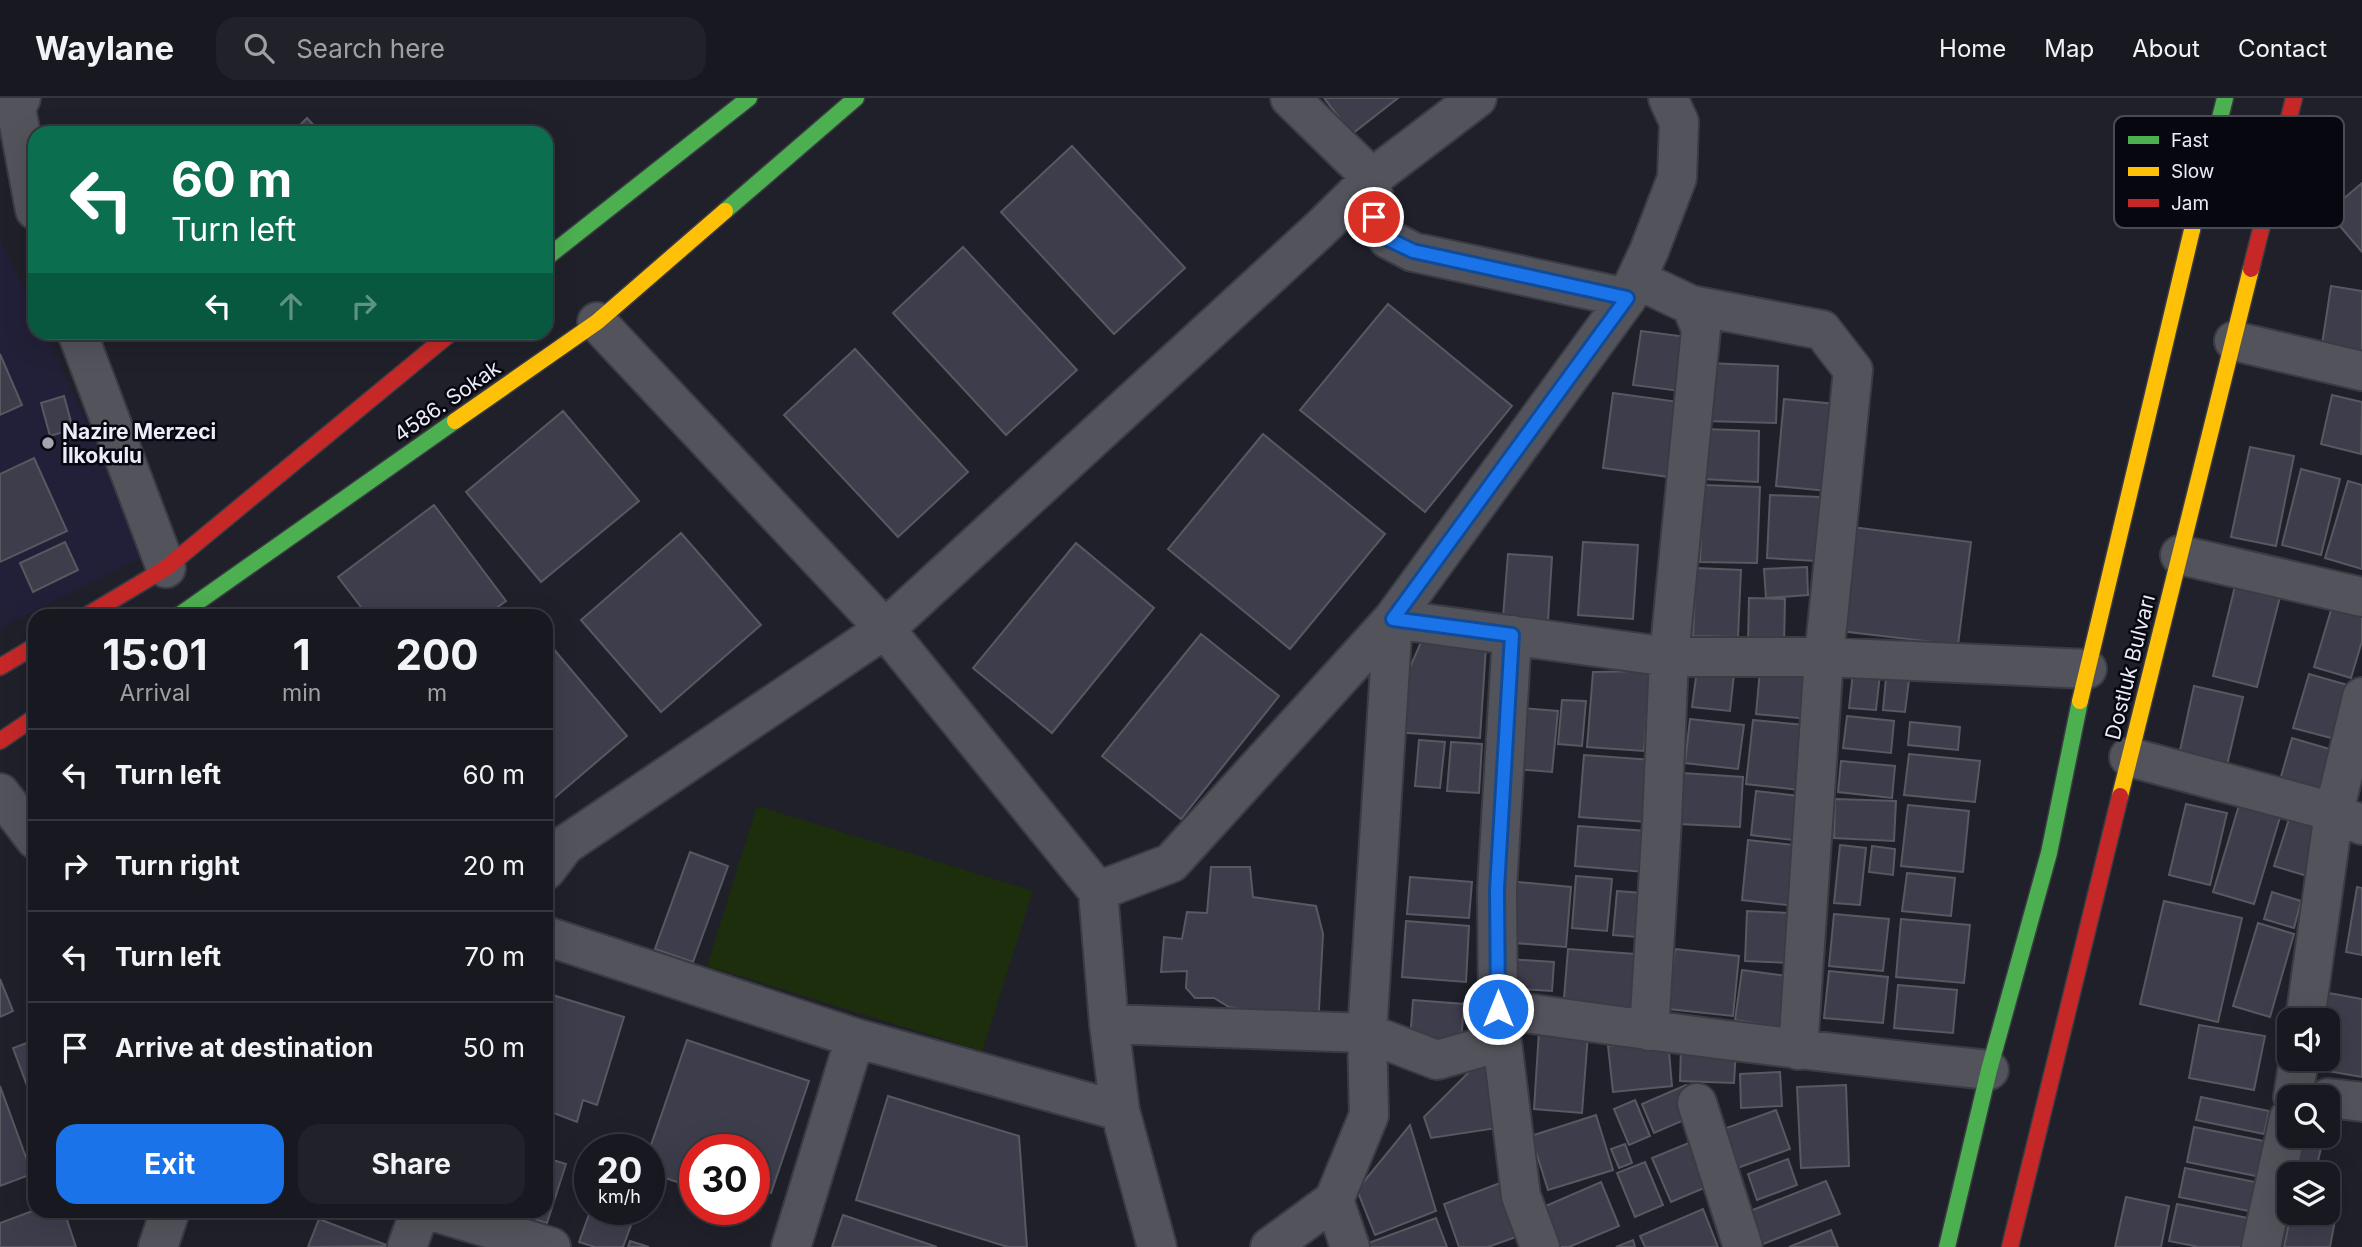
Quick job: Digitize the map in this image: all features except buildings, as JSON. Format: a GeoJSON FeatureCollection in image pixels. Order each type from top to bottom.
{"type":"FeatureCollection","features":[{"type":"Feature","properties":{"kind":"main road"},"geometry":{"type":"LineString","coordinates":[[553,252],[749,98]]}},
{"type":"Feature","properties":{"kind":"main road","name":"4586. Sokak"},"geometry":{"type":"LineString","coordinates":[[188,609],[597,322],[856,98]]}},
{"type":"Feature","properties":{"kind":"main road","name":"Dostluk Bulvarı"},"geometry":{"type":"LineString","coordinates":[[2220,116],[2225,98]]}},
{"type":"Feature","properties":{"kind":"main road","name":"Dostluk Bulvarı"},"geometry":{"type":"LineString","coordinates":[[2290,116],[2294,98]]}},
{"type":"Feature","properties":{"kind":"main road","name":"Dostluk Bulvarı"},"geometry":{"type":"LineString","coordinates":[[1947,1247],[1989,1070],[2049,853],[2087,669],[2192,228]]}},
{"type":"Feature","properties":{"kind":"main road","name":"Dostluk Bulvarı"},"geometry":{"type":"LineString","coordinates":[[2012,1247],[2129,757],[2262,228]]}},
{"type":"Feature","properties":{"kind":"main road"},"geometry":{"type":"LineString","coordinates":[[98,609],[166,568],[442,340]]}},
{"type":"Feature","properties":{"kind":"main road"},"geometry":{"type":"LineString","coordinates":[[0,667],[28,650]]}},
{"type":"Feature","properties":{"kind":"main road"},"geometry":{"type":"LineString","coordinates":[[0,741],[28,722]]}},
{"type":"Feature","properties":{"kind":"street"},"geometry":{"type":"LineString","coordinates":[[21,98],[16,108],[28,172]]}},
{"type":"Feature","properties":{"kind":"street"},"geometry":{"type":"LineString","coordinates":[[1290,98],[1372,178],[1374,217],[1388,239],[1413,251],[1632,289],[1691,305],[1822,330],[1853,370],[1824,657],[1798,1051]]}},
{"type":"Feature","properties":{"kind":"street"},"geometry":{"type":"LineString","coordinates":[[553,861],[565,845],[885,629],[1318,231],[1372,178],[1477,98]]}},
{"type":"Feature","properties":{"kind":"street"},"geometry":{"type":"LineString","coordinates":[[1098,891],[1171,863],[1393,619],[1632,289],[1677,178],[1679,122],[1668,98]]}},
{"type":"Feature","properties":{"kind":"street"},"geometry":{"type":"LineString","coordinates":[[1649,1031],[1669,657],[1701,330],[1691,305]]}},
{"type":"Feature","properties":{"kind":"street"},"geometry":{"type":"LineString","coordinates":[[597,322],[885,629],[1098,891],[1109,1024],[1120,1111],[1157,1247]]}},
{"type":"Feature","properties":{"kind":"street"},"geometry":{"type":"LineString","coordinates":[[80,340],[166,568]]}},
{"type":"Feature","properties":{"kind":"street"},"geometry":{"type":"LineString","coordinates":[[2234,341],[2362,371]]}},
{"type":"Feature","properties":{"kind":"street"},"geometry":{"type":"LineString","coordinates":[[2180,555],[2362,597]]}},
{"type":"Feature","properties":{"kind":"street"},"geometry":{"type":"LineString","coordinates":[[1393,619],[1669,657],[1824,657],[2087,669]]}},
{"type":"Feature","properties":{"kind":"street"},"geometry":{"type":"LineString","coordinates":[[1270,1247],[1334,1199],[1369,1115],[1367,1033],[1393,619]]}},
{"type":"Feature","properties":{"kind":"street"},"geometry":{"type":"LineString","coordinates":[[1512,635],[1497,889],[1499,1025],[1521,1196],[1540,1247]]}},
{"type":"Feature","properties":{"kind":"street"},"geometry":{"type":"LineString","coordinates":[[2308,1008],[2348,818],[2362,697]]}},
{"type":"Feature","properties":{"kind":"street"},"geometry":{"type":"LineString","coordinates":[[2129,757],[2348,818]]}},
{"type":"Feature","properties":{"kind":"street"},"geometry":{"type":"LineString","coordinates":[[0,793],[28,830]]}},
{"type":"Feature","properties":{"kind":"street"},"geometry":{"type":"LineString","coordinates":[[553,938],[855,1038],[1120,1111]]}},
{"type":"Feature","properties":{"kind":"street"},"geometry":{"type":"LineString","coordinates":[[1109,1024],[1367,1033],[1437,1060],[1499,1025],[1649,1031],[1798,1051],[1989,1070]]}},
{"type":"Feature","properties":{"kind":"street"},"geometry":{"type":"LineString","coordinates":[[791,1247],[855,1038]]}},
{"type":"Feature","properties":{"kind":"street"},"geometry":{"type":"LineString","coordinates":[[2340,1099],[2362,1102]]}},
{"type":"Feature","properties":{"kind":"street"},"geometry":{"type":"LineString","coordinates":[[1697,1103],[1742,1247]]}},
{"type":"Feature","properties":{"kind":"street"},"geometry":{"type":"LineString","coordinates":[[2261,1247],[2288,1148]]}},
{"type":"Feature","properties":{"kind":"street"},"geometry":{"type":"LineString","coordinates":[[1334,1199],[1350,1247]]}},
{"type":"Feature","properties":{"kind":"street"},"geometry":{"type":"LineString","coordinates":[[158,1247],[168,1218]]}},
{"type":"Feature","properties":{"kind":"street"},"geometry":{"type":"LineString","coordinates":[[407,1247],[417,1218]]}},
{"type":"Feature","properties":{"kind":"street"},"geometry":{"type":"LineString","coordinates":[[455,1218],[551,1247]]}},
{"type":"Feature","properties":{"kind":"shaded area","name":"Nazire Merzeci İlkokulu"},"geometry":{"type":"Polygon","coordinates":[[[0,240],[28,298],[28,340],[47,340],[149,553],[38,609],[28,609],[28,614],[0,628],[0,240]]]}},
{"type":"Feature","properties":{"kind":"green space"},"geometry":{"type":"Polygon","coordinates":[[[757,806],[1033,891],[982,1051],[707,966],[757,806]]]}},
{"type":"Feature","properties":{"kind":"traffic: fast"},"geometry":{"type":"LineString","coordinates":[[553,252],[749,98]]}},
{"type":"Feature","properties":{"kind":"traffic: fast"},"geometry":{"type":"LineString","coordinates":[[725,211],[856,98]]}},
{"type":"Feature","properties":{"kind":"traffic: fast"},"geometry":{"type":"LineString","coordinates":[[2220,116],[2225,98]]}},
{"type":"Feature","properties":{"kind":"traffic: fast"},"geometry":{"type":"LineString","coordinates":[[188,609],[455,421]]}},
{"type":"Feature","properties":{"kind":"traffic: fast"},"geometry":{"type":"LineString","coordinates":[[1947,1247],[1989,1070],[2049,853],[2080,701]]}},
{"type":"Feature","properties":{"kind":"traffic: slow"},"geometry":{"type":"LineString","coordinates":[[455,421],[597,322],[725,211]]}},
{"type":"Feature","properties":{"kind":"traffic: slow"},"geometry":{"type":"LineString","coordinates":[[2080,701],[2192,230]]}},
{"type":"Feature","properties":{"kind":"traffic: slow"},"geometry":{"type":"LineString","coordinates":[[2120,796],[2251,269]]}},
{"type":"Feature","properties":{"kind":"traffic: jam"},"geometry":{"type":"LineString","coordinates":[[2289,116],[2294,98]]}},
{"type":"Feature","properties":{"kind":"traffic: jam"},"geometry":{"type":"LineString","coordinates":[[2251,269],[2261,228]]}},
{"type":"Feature","properties":{"kind":"traffic: jam"},"geometry":{"type":"LineString","coordinates":[[98,609],[166,568],[442,340]]}},
{"type":"Feature","properties":{"kind":"traffic: jam"},"geometry":{"type":"LineString","coordinates":[[0,667],[28,650]]}},
{"type":"Feature","properties":{"kind":"traffic: jam"},"geometry":{"type":"LineString","coordinates":[[0,741],[28,722]]}},
{"type":"Feature","properties":{"kind":"traffic: jam"},"geometry":{"type":"LineString","coordinates":[[2010,1247],[2120,796]]}},
{"type":"Feature","properties":{"kind":"place","name":"Nazire Merzeci İlkokulu"},"geometry":{"type":"Point","coordinates":[48,443]}},
{"type":"Feature","properties":{"kind":"route"},"geometry":{"type":"LineString","coordinates":[[1374,217],[1388,239],[1413,251],[1627,298],[1393,619],[1512,635],[1497,889],[1498,1009]]}}]}
